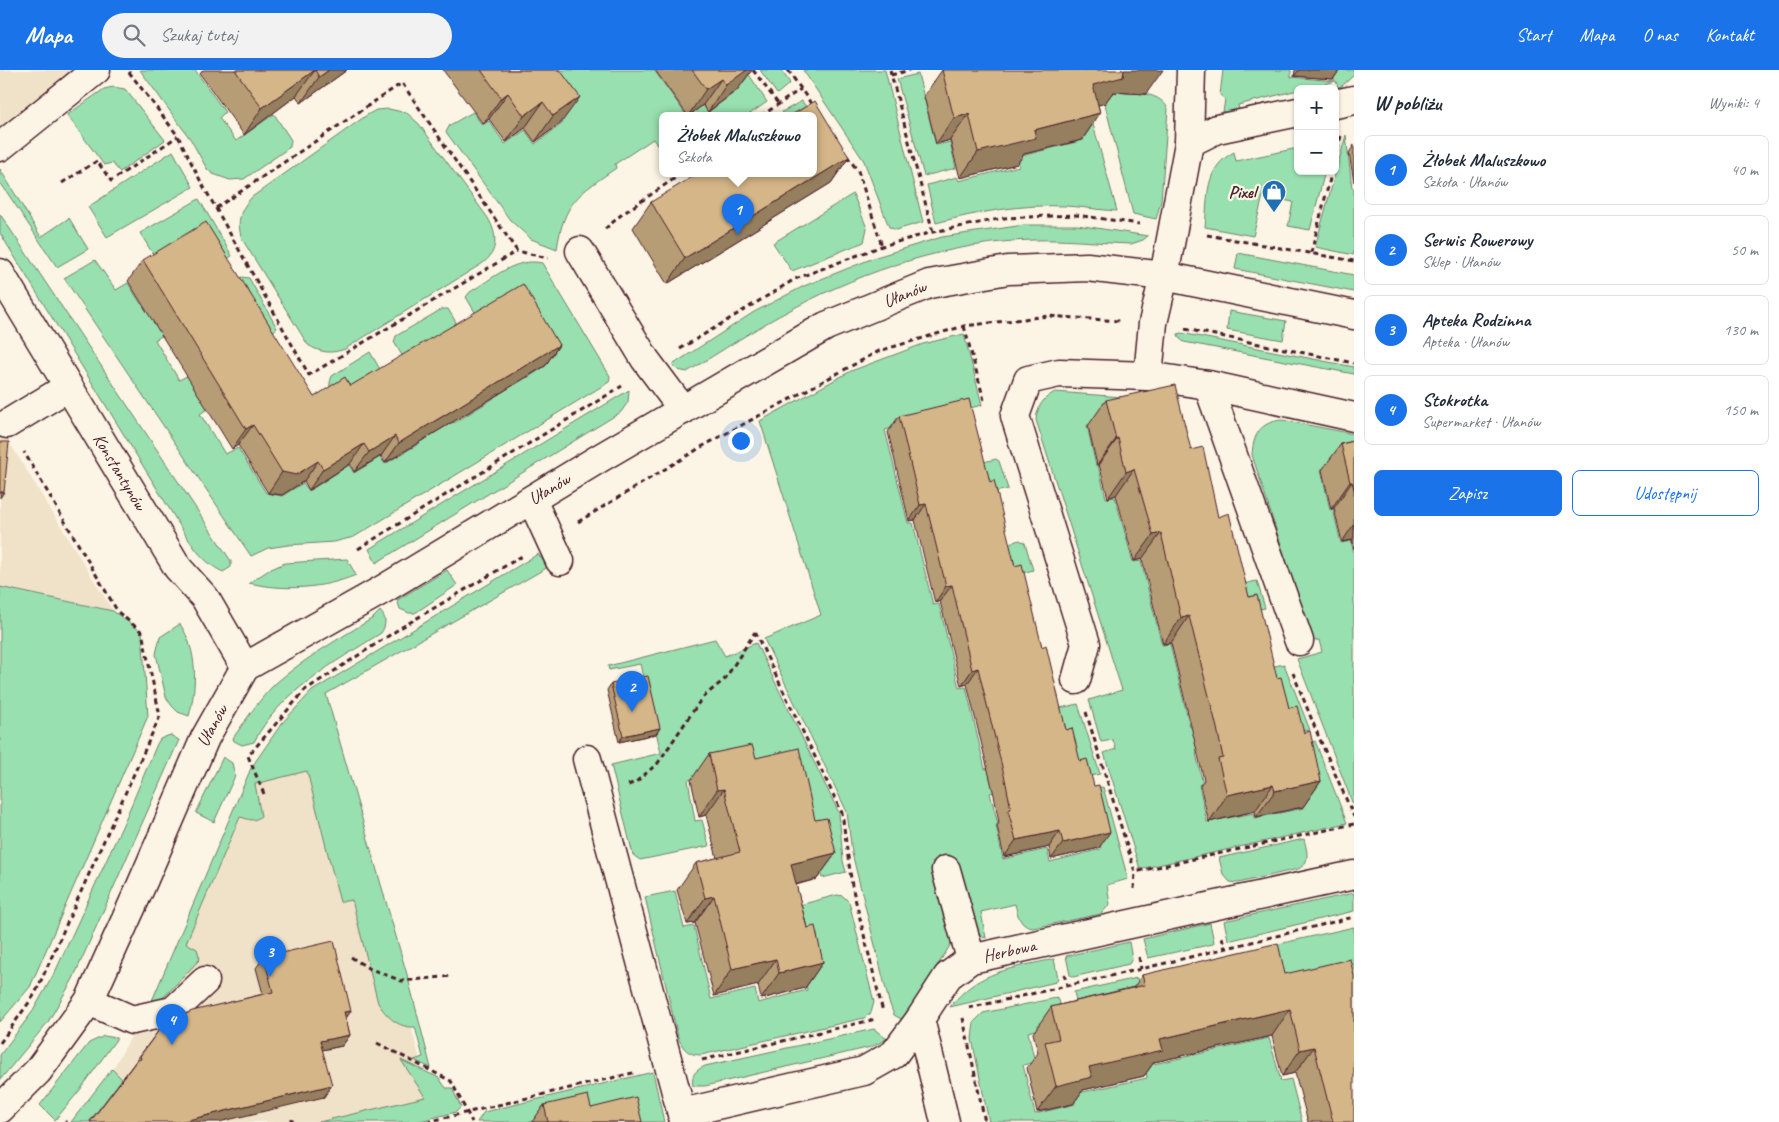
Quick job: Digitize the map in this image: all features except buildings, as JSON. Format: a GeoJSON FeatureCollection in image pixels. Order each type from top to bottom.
{"type":"FeatureCollection","features":[{"type":"Feature","properties":{"kind":"street"},"geometry":{"type":"LineString","coordinates":[[0,147],[96,70]]}},
{"type":"Feature","properties":{"kind":"street"},"geometry":{"type":"LineString","coordinates":[[1148,376],[1152,323],[1164,276],[1189,143],[1191,70]]}},
{"type":"Feature","properties":{"kind":"street"},"geometry":{"type":"LineString","coordinates":[[1339,103],[1354,100]]}},
{"type":"Feature","properties":{"kind":"street"},"geometry":{"type":"LineString","coordinates":[[1189,143],[1217,129],[1294,113]]}},
{"type":"Feature","properties":{"kind":"street"},"geometry":{"type":"LineString","coordinates":[[580,251],[645,359],[683,410]]}},
{"type":"Feature","properties":{"kind":"street","name":"Ułanów"},"geometry":{"type":"LineString","coordinates":[[0,1109],[38,1070],[89,1001],[205,738],[245,667],[382,590],[600,458],[826,326],[929,284],[1008,270],[1087,267],[1164,276],[1354,314]]}},
{"type":"Feature","properties":{"kind":"street","name":"Konstantynów"},"geometry":{"type":"LineString","coordinates":[[0,273],[178,568],[205,598],[245,667]]}},
{"type":"Feature","properties":{"kind":"street"},"geometry":{"type":"LineString","coordinates":[[1076,680],[1086,644],[1015,416],[1028,380],[1059,373],[1148,376],[1208,385],[1354,417]]}},
{"type":"Feature","properties":{"kind":"street"},"geometry":{"type":"LineString","coordinates":[[1208,385],[1299,641]]}},
{"type":"Feature","properties":{"kind":"street"},"geometry":{"type":"LineString","coordinates":[[7,424],[68,387]]}},
{"type":"Feature","properties":{"kind":"street"},"geometry":{"type":"LineString","coordinates":[[532,500],[555,550]]}},
{"type":"Feature","properties":{"kind":"street"},"geometry":{"type":"LineString","coordinates":[[587,759],[683,1118]]}},
{"type":"Feature","properties":{"kind":"street"},"geometry":{"type":"LineString","coordinates":[[946,870],[971,959]]}},
{"type":"Feature","properties":{"kind":"street","name":"Herbowa"},"geometry":{"type":"LineString","coordinates":[[683,1118],[864,1071],[894,1054],[948,976],[971,959],[1354,875]]}},
{"type":"Feature","properties":{"kind":"street"},"geometry":{"type":"LineString","coordinates":[[89,1001],[132,1020],[173,1011],[205,981]]}},
{"type":"Feature","properties":{"kind":"street"},"geometry":{"type":"LineString","coordinates":[[920,1019],[945,1122]]}},
{"type":"Feature","properties":{"kind":"path"},"geometry":{"type":"LineString","coordinates":[[128,70],[178,136],[216,208],[310,375],[517,251],[547,257],[552,266]]}},
{"type":"Feature","properties":{"kind":"path"},"geometry":{"type":"LineString","coordinates":[[753,70],[779,105]]}},
{"type":"Feature","properties":{"kind":"path"},"geometry":{"type":"LineString","coordinates":[[788,70],[812,105]]}},
{"type":"Feature","properties":{"kind":"path"},"geometry":{"type":"LineString","coordinates":[[890,70],[933,232]]}},
{"type":"Feature","properties":{"kind":"path"},"geometry":{"type":"LineString","coordinates":[[892,75],[910,70]]}},
{"type":"Feature","properties":{"kind":"path"},"geometry":{"type":"LineString","coordinates":[[216,208],[402,83],[517,251]]}},
{"type":"Feature","properties":{"kind":"path"},"geometry":{"type":"LineString","coordinates":[[768,112],[801,89]]}},
{"type":"Feature","properties":{"kind":"path"},"geometry":{"type":"LineString","coordinates":[[1339,143],[1342,132]]}},
{"type":"Feature","properties":{"kind":"path"},"geometry":{"type":"LineString","coordinates":[[62,184],[97,161],[110,181],[178,136]]}},
{"type":"Feature","properties":{"kind":"path"},"geometry":{"type":"LineString","coordinates":[[846,154],[858,171],[882,246]]}},
{"type":"Feature","properties":{"kind":"path"},"geometry":{"type":"LineString","coordinates":[[1311,253],[1331,175]]}},
{"type":"Feature","properties":{"kind":"path"},"geometry":{"type":"LineString","coordinates":[[621,215],[677,177]]}},
{"type":"Feature","properties":{"kind":"path"},"geometry":{"type":"LineString","coordinates":[[667,184],[671,189]]}},
{"type":"Feature","properties":{"kind":"path"},"geometry":{"type":"LineString","coordinates":[[264,794],[248,756],[305,690],[402,627],[555,550],[703,446],[879,351],[964,326],[1048,316],[1152,323],[1354,363]]}},
{"type":"Feature","properties":{"kind":"path"},"geometry":{"type":"LineString","coordinates":[[0,1043],[35,994],[160,716],[142,632],[118,612],[7,424]]}},
{"type":"Feature","properties":{"kind":"path"},"geometry":{"type":"LineString","coordinates":[[596,795],[636,782],[658,763],[702,698],[725,679],[755,632],[842,813],[852,886],[884,1017],[898,1027],[920,1019]]}},
{"type":"Feature","properties":{"kind":"path"},"geometry":{"type":"LineString","coordinates":[[1299,641],[1284,652],[1354,818]]}},
{"type":"Feature","properties":{"kind":"path"},"geometry":{"type":"LineString","coordinates":[[1076,680],[1135,872],[1354,824]]}},
{"type":"Feature","properties":{"kind":"path"},"geometry":{"type":"LineString","coordinates":[[986,1122],[961,1010],[1141,969],[1354,917]]}},
{"type":"Feature","properties":{"kind":"path"},"geometry":{"type":"LineString","coordinates":[[351,957],[368,968],[402,981],[453,976]]}},
{"type":"Feature","properties":{"kind":"path"},"geometry":{"type":"LineString","coordinates":[[427,1122],[668,1065],[708,1060],[884,1017]]}},
{"type":"Feature","properties":{"kind":"path"},"geometry":{"type":"LineString","coordinates":[[377,1043],[451,1081],[472,1122]]}},
{"type":"Feature","properties":{"kind":"shaded area"},"geometry":{"type":"Polygon","coordinates":[[[0,70],[83,70],[0,127],[0,70]]]}},
{"type":"Feature","properties":{"kind":"shaded area"},"geometry":{"type":"Polygon","coordinates":[[[0,427],[113,611],[0,587],[0,427]]]}},
{"type":"Feature","properties":{"kind":"shaded area"},"geometry":{"type":"Polygon","coordinates":[[[339,754],[430,1098],[328,1122],[71,1122],[112,1070],[152,1000],[252,773],[339,754]]]}},
{"type":"Feature","properties":{"kind":"green space"},"geometry":{"type":"Polygon","coordinates":[[[140,70],[195,70],[225,112],[219,118],[236,141],[274,114],[291,140],[290,147],[244,179],[230,180],[213,174],[207,169],[191,140],[140,70]]]}},
{"type":"Feature","properties":{"kind":"green space"},"geometry":{"type":"Polygon","coordinates":[[[524,70],[654,70],[684,112],[659,112],[659,147],[653,139],[615,164],[616,168],[575,200],[564,220],[557,249],[531,239],[510,220],[446,132],[450,125],[473,112],[482,125],[489,121],[505,144],[525,130],[535,144],[563,123],[524,70]]]}},
{"type":"Feature","properties":{"kind":"green space"},"geometry":{"type":"Polygon","coordinates":[[[760,70],[781,70],[790,83],[777,94],[760,70]]]}},
{"type":"Feature","properties":{"kind":"green space"},"geometry":{"type":"Polygon","coordinates":[[[803,70],[885,70],[923,222],[896,230],[889,227],[864,161],[803,70]]]}},
{"type":"Feature","properties":{"kind":"green space"},"geometry":{"type":"Polygon","coordinates":[[[1223,70],[1291,70],[1291,77],[1334,81],[1335,70],[1354,70],[1354,75],[1342,86],[1339,87],[1336,81],[1320,85],[1294,85],[1294,91],[1238,105],[1240,114],[1223,112],[1225,99],[1220,95],[1223,70]]]}},
{"type":"Feature","properties":{"kind":"green space"},"geometry":{"type":"Polygon","coordinates":[[[748,73],[767,102],[753,112],[708,112],[738,90],[734,83],[748,73]]]}},
{"type":"Feature","properties":{"kind":"green space"},"geometry":{"type":"Polygon","coordinates":[[[918,74],[936,145],[950,142],[956,168],[924,176],[897,79],[918,74]]]}},
{"type":"Feature","properties":{"kind":"green space"},"geometry":{"type":"Polygon","coordinates":[[[113,87],[125,89],[165,140],[120,172],[112,163],[104,165],[67,115],[104,89],[113,87]]]}},
{"type":"Feature","properties":{"kind":"green space"},"geometry":{"type":"Polygon","coordinates":[[[1107,92],[1150,95],[1164,103],[1168,109],[1161,201],[1156,219],[1133,214],[1105,105],[1107,92]]]}},
{"type":"Feature","properties":{"kind":"green space"},"geometry":{"type":"Polygon","coordinates":[[[802,101],[809,112],[782,112],[802,101]]]}},
{"type":"Feature","properties":{"kind":"green space"},"geometry":{"type":"Polygon","coordinates":[[[703,105],[708,112],[693,112],[703,105]]]}},
{"type":"Feature","properties":{"kind":"green space"},"geometry":{"type":"Polygon","coordinates":[[[389,109],[407,113],[419,124],[488,218],[495,236],[494,248],[483,263],[345,349],[335,352],[317,350],[308,345],[242,239],[239,227],[240,216],[252,197],[367,115],[376,110],[389,109]]]}},
{"type":"Feature","properties":{"kind":"green space"},"geometry":{"type":"Polygon","coordinates":[[[1089,110],[1117,211],[1066,206],[1033,206],[984,212],[936,223],[927,185],[957,177],[959,181],[1019,166],[1017,157],[1084,140],[1077,113],[1089,110]]]}},
{"type":"Feature","properties":{"kind":"green space"},"geometry":{"type":"Polygon","coordinates":[[[1346,135],[1352,188],[1354,188],[1354,255],[1315,247],[1335,175],[1339,175],[1339,160],[1346,135]]]}},
{"type":"Feature","properties":{"kind":"green space"},"geometry":{"type":"Polygon","coordinates":[[[1294,149],[1294,175],[1324,175],[1310,230],[1288,226],[1293,202],[1263,196],[1253,236],[1205,227],[1209,184],[1212,175],[1217,166],[1234,152],[1236,161],[1294,149]]]}},
{"type":"Feature","properties":{"kind":"green space"},"geometry":{"type":"Polygon","coordinates":[[[173,151],[193,187],[107,237],[88,207],[173,151]]]}},
{"type":"Feature","properties":{"kind":"green space"},"geometry":{"type":"Polygon","coordinates":[[[0,169],[41,237],[69,218],[88,249],[57,267],[0,182],[0,169]]]}},
{"type":"Feature","properties":{"kind":"green space"},"geometry":{"type":"Polygon","coordinates":[[[853,194],[867,228],[864,242],[792,271],[773,243],[853,194]]]}},
{"type":"Feature","properties":{"kind":"green space"},"geometry":{"type":"Polygon","coordinates":[[[199,199],[232,256],[210,269],[153,254],[140,233],[199,199]]]}},
{"type":"Feature","properties":{"kind":"green space"},"geometry":{"type":"Polygon","coordinates":[[[0,214],[231,561],[231,567],[223,572],[210,564],[187,537],[0,233],[0,214]]]}},
{"type":"Feature","properties":{"kind":"green space"},"geometry":{"type":"Polygon","coordinates":[[[1024,225],[1077,225],[1148,236],[1131,244],[1045,240],[1002,242],[940,252],[910,260],[850,282],[780,315],[687,372],[678,370],[672,365],[754,312],[804,286],[876,257],[942,237],[1024,225]]]}},
{"type":"Feature","properties":{"kind":"green space"},"geometry":{"type":"Polygon","coordinates":[[[1238,253],[1354,275],[1354,292],[1235,269],[1238,253]]]}},
{"type":"Feature","properties":{"kind":"green space"},"geometry":{"type":"Polygon","coordinates":[[[95,260],[116,290],[128,283],[141,304],[149,299],[168,332],[155,340],[179,380],[193,373],[213,405],[200,414],[225,454],[238,448],[266,493],[282,496],[303,483],[309,491],[349,465],[354,473],[380,457],[385,464],[420,443],[415,435],[449,415],[454,423],[494,398],[489,390],[522,371],[527,378],[547,365],[543,359],[479,319],[466,297],[470,292],[504,270],[522,263],[542,263],[610,376],[609,382],[354,537],[334,542],[268,548],[251,556],[64,278],[95,260]]]}},
{"type":"Feature","properties":{"kind":"green space"},"geometry":{"type":"Polygon","coordinates":[[[242,277],[249,278],[277,328],[256,343],[223,289],[242,277]]]}},
{"type":"Feature","properties":{"kind":"green space"},"geometry":{"type":"Polygon","coordinates":[[[442,309],[448,309],[460,329],[406,362],[394,342],[396,336],[442,309]]]}},
{"type":"Feature","properties":{"kind":"green space"},"geometry":{"type":"Polygon","coordinates":[[[1229,311],[1286,321],[1283,340],[1227,330],[1229,311]]]}},
{"type":"Feature","properties":{"kind":"green space"},"geometry":{"type":"Polygon","coordinates":[[[1181,333],[1354,367],[1354,374],[1184,342],[1179,338],[1178,334],[1181,333]]]}},
{"type":"Feature","properties":{"kind":"green space"},"geometry":{"type":"Polygon","coordinates":[[[964,334],[982,405],[885,430],[908,523],[913,523],[933,605],[939,604],[959,688],[966,687],[985,769],[990,768],[995,792],[990,793],[998,824],[996,825],[1003,859],[1047,849],[1050,862],[1101,849],[1089,799],[1081,791],[1103,787],[1128,879],[1107,885],[1110,904],[1101,914],[1033,928],[1022,923],[1015,904],[981,912],[986,938],[979,936],[970,928],[952,933],[951,944],[903,1020],[894,1015],[889,1002],[852,853],[847,812],[764,639],[821,615],[760,421],[851,371],[923,344],[964,334]]]}},
{"type":"Feature","properties":{"kind":"green space"},"geometry":{"type":"Polygon","coordinates":[[[370,352],[384,376],[337,403],[330,391],[332,376],[370,352]]]}},
{"type":"Feature","properties":{"kind":"green space"},"geometry":{"type":"Polygon","coordinates":[[[629,390],[628,402],[621,412],[376,563],[369,549],[629,390]]]}},
{"type":"Feature","properties":{"kind":"green space"},"geometry":{"type":"Polygon","coordinates":[[[1055,392],[1178,401],[1179,404],[1087,425],[1096,466],[1098,465],[1106,498],[1115,497],[1133,562],[1141,561],[1162,645],[1170,644],[1190,727],[1194,726],[1200,752],[1196,754],[1203,784],[1199,785],[1207,822],[1254,813],[1255,818],[1304,808],[1293,756],[1285,749],[1315,741],[1347,823],[1140,869],[1104,753],[1116,749],[1113,740],[1101,742],[1089,700],[1122,690],[1036,420],[1041,403],[1055,392]]]}},
{"type":"Feature","properties":{"kind":"green space"},"geometry":{"type":"Polygon","coordinates":[[[1282,420],[1354,434],[1354,461],[1321,469],[1330,510],[1333,509],[1341,543],[1351,541],[1354,554],[1354,807],[1297,659],[1322,652],[1319,640],[1312,641],[1252,455],[1254,441],[1259,431],[1274,421],[1282,420]]]}},
{"type":"Feature","properties":{"kind":"green space"},"geometry":{"type":"Polygon","coordinates":[[[996,459],[999,461],[1008,489],[969,498],[962,467],[996,459]]]}},
{"type":"Feature","properties":{"kind":"green space"},"geometry":{"type":"Polygon","coordinates":[[[1020,540],[1025,543],[1033,570],[994,581],[987,549],[1020,540]]]}},
{"type":"Feature","properties":{"kind":"green space"},"geometry":{"type":"Polygon","coordinates":[[[538,554],[548,567],[326,694],[408,978],[431,1068],[414,1060],[423,1057],[415,1027],[398,1024],[385,1013],[378,1003],[352,900],[340,902],[307,771],[255,784],[261,816],[253,820],[240,817],[186,943],[197,949],[200,959],[165,996],[151,1003],[251,768],[282,723],[312,691],[538,554]]]}},
{"type":"Feature","properties":{"kind":"green space"},"geometry":{"type":"Polygon","coordinates":[[[347,559],[356,575],[343,580],[317,586],[290,588],[249,583],[269,570],[285,563],[347,559]]]}},
{"type":"Feature","properties":{"kind":"green space"},"geometry":{"type":"Polygon","coordinates":[[[447,570],[457,585],[415,613],[409,613],[400,609],[397,600],[447,570]]]}},
{"type":"Feature","properties":{"kind":"green space"},"geometry":{"type":"Polygon","coordinates":[[[1257,581],[1265,608],[1220,618],[1214,590],[1257,581]]]}},
{"type":"Feature","properties":{"kind":"green space"},"geometry":{"type":"Polygon","coordinates":[[[0,587],[113,611],[142,632],[148,716],[30,987],[0,1022],[0,587]]]}},
{"type":"Feature","properties":{"kind":"green space"},"geometry":{"type":"Polygon","coordinates":[[[380,611],[384,616],[385,622],[381,633],[328,667],[293,693],[265,724],[254,742],[242,745],[234,741],[233,738],[253,710],[276,683],[311,657],[373,618],[380,611]]]}},
{"type":"Feature","properties":{"kind":"green space"},"geometry":{"type":"Polygon","coordinates":[[[180,624],[186,634],[193,657],[194,693],[189,716],[178,712],[166,697],[156,654],[160,637],[180,624]]]}},
{"type":"Feature","properties":{"kind":"green space"},"geometry":{"type":"Polygon","coordinates":[[[715,639],[725,656],[756,643],[839,813],[843,861],[846,872],[822,878],[811,839],[736,766],[688,780],[695,821],[702,820],[709,846],[640,860],[633,855],[611,765],[661,753],[640,664],[609,670],[608,666],[715,639]]]}},
{"type":"Feature","properties":{"kind":"green space"},"geometry":{"type":"Polygon","coordinates":[[[1284,664],[1310,730],[1281,735],[1242,673],[1284,664]]]}},
{"type":"Feature","properties":{"kind":"green space"},"geometry":{"type":"Polygon","coordinates":[[[1078,704],[1100,774],[1079,778],[1038,713],[1078,704]]]}},
{"type":"Feature","properties":{"kind":"green space"},"geometry":{"type":"Polygon","coordinates":[[[170,735],[179,740],[73,979],[48,1022],[0,1080],[0,1055],[33,1011],[56,970],[125,820],[157,744],[160,739],[170,735]]]}},
{"type":"Feature","properties":{"kind":"green space"},"geometry":{"type":"Polygon","coordinates":[[[223,757],[232,763],[235,776],[214,822],[196,813],[223,757]]]}},
{"type":"Feature","properties":{"kind":"green space"},"geometry":{"type":"Polygon","coordinates":[[[1304,839],[1307,856],[1305,863],[1298,869],[1238,883],[1230,882],[1223,874],[1219,858],[1304,839]]]}},
{"type":"Feature","properties":{"kind":"green space"},"geometry":{"type":"Polygon","coordinates":[[[675,891],[684,928],[694,926],[711,999],[755,989],[758,1003],[807,990],[798,949],[781,910],[837,895],[843,896],[849,902],[874,1002],[871,1013],[864,1018],[701,1055],[689,1052],[684,1048],[678,1037],[645,897],[675,891]]]}},
{"type":"Feature","properties":{"kind":"green space"},"geometry":{"type":"Polygon","coordinates":[[[1354,893],[1354,911],[1232,940],[1228,939],[1224,921],[1354,893]]]}},
{"type":"Feature","properties":{"kind":"green space"},"geometry":{"type":"Polygon","coordinates":[[[1210,923],[1213,944],[1148,958],[1143,939],[1210,923]]]}},
{"type":"Feature","properties":{"kind":"green space"},"geometry":{"type":"Polygon","coordinates":[[[1354,927],[1354,1043],[1273,993],[1234,954],[1354,927]]]}},
{"type":"Feature","properties":{"kind":"green space"},"geometry":{"type":"Polygon","coordinates":[[[1129,942],[1132,959],[1129,964],[1073,977],[1070,975],[1066,956],[1129,942]]]}},
{"type":"Feature","properties":{"kind":"green space"},"geometry":{"type":"Polygon","coordinates":[[[1054,959],[1058,978],[1056,982],[950,1007],[961,995],[984,978],[1010,969],[1054,959]]]}},
{"type":"Feature","properties":{"kind":"green space"},"geometry":{"type":"Polygon","coordinates":[[[1137,978],[1140,994],[1080,1018],[1074,992],[1137,978]]]}},
{"type":"Feature","properties":{"kind":"green space"},"geometry":{"type":"Polygon","coordinates":[[[1056,998],[1059,1000],[1064,1022],[1028,1032],[1035,1062],[1023,1065],[1035,1114],[1075,1104],[1074,1094],[1147,1078],[1145,1066],[1269,1038],[1281,1081],[1291,1079],[1302,1122],[989,1122],[972,1039],[974,1022],[983,1013],[1056,998]]]}},
{"type":"Feature","properties":{"kind":"green space"},"geometry":{"type":"Polygon","coordinates":[[[874,1029],[887,1039],[871,1047],[705,1086],[693,1086],[694,1073],[705,1066],[874,1029]]]}},
{"type":"Feature","properties":{"kind":"green space"},"geometry":{"type":"Polygon","coordinates":[[[104,1036],[117,1038],[80,1090],[55,1120],[40,1105],[89,1043],[104,1036]]]}},
{"type":"Feature","properties":{"kind":"green space"},"geometry":{"type":"Polygon","coordinates":[[[401,1060],[439,1078],[446,1088],[452,1088],[461,1107],[456,1112],[416,1122],[319,1122],[425,1097],[401,1060]]]}},
{"type":"Feature","properties":{"kind":"green space"},"geometry":{"type":"Polygon","coordinates":[[[112,1069],[122,1079],[89,1122],[71,1122],[112,1069]]]}},
{"type":"Feature","properties":{"kind":"green space"},"geometry":{"type":"Polygon","coordinates":[[[653,1072],[664,1122],[477,1122],[484,1112],[653,1072]]]}},
{"type":"Feature","properties":{"kind":"place","name":"Pixel"},"geometry":{"type":"Point","coordinates":[1274,213]}},
{"type":"Feature","properties":{"kind":"place","name":"Żłobek Maluszkowo"},"geometry":{"type":"Point","coordinates":[738,235]}},
{"type":"Feature","properties":{"kind":"place","name":"Serwis Rowerowy"},"geometry":{"type":"Point","coordinates":[632,712]}},
{"type":"Feature","properties":{"kind":"place","name":"Apteka Rodzinna"},"geometry":{"type":"Point","coordinates":[270,977]}},
{"type":"Feature","properties":{"kind":"place","name":"Stokrotka"},"geometry":{"type":"Point","coordinates":[172,1045]}}]}
